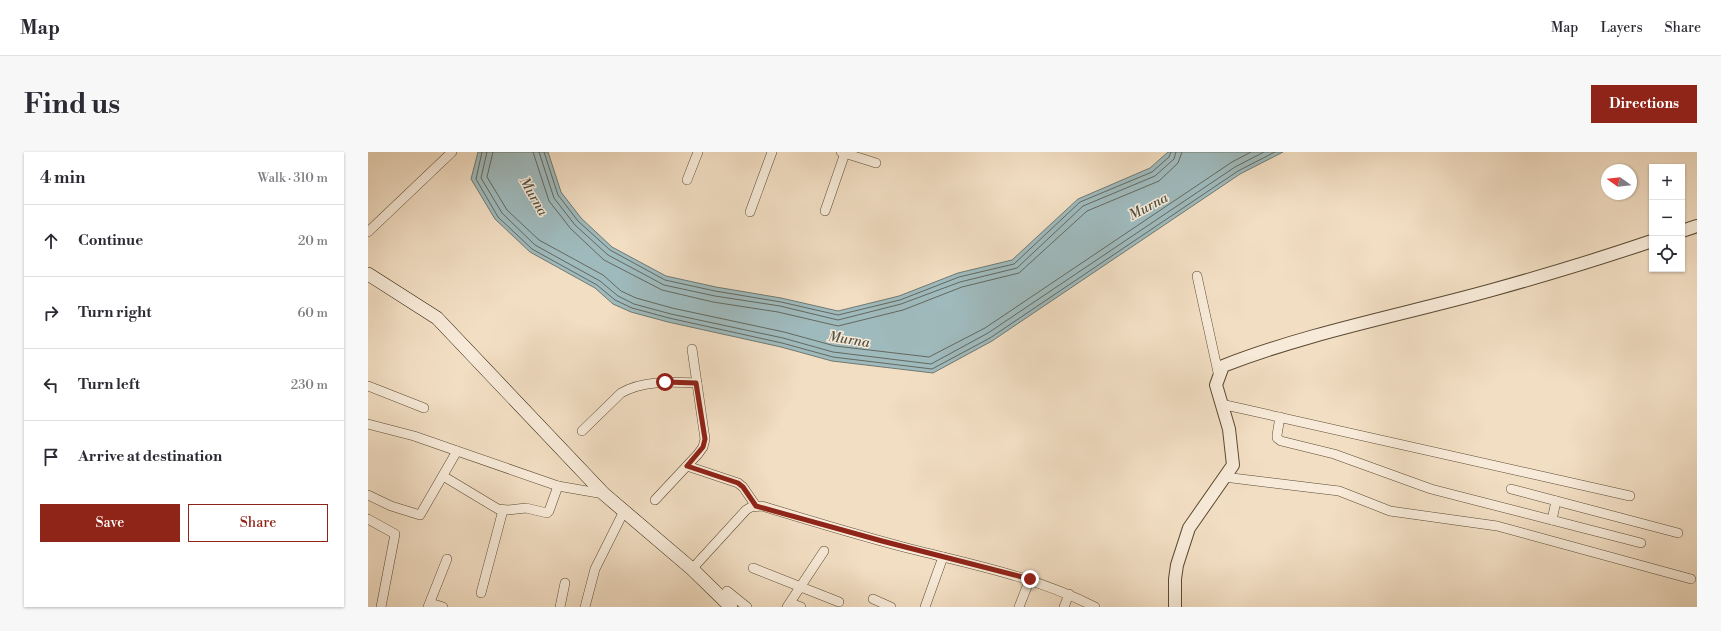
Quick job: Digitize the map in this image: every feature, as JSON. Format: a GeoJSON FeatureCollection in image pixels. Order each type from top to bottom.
{"type":"FeatureCollection","features":[{"type":"Feature","properties":{"kind":"main road"},"geometry":{"type":"LineString","coordinates":[[368,274],[437,318],[604,494],[692,569],[728,602]]}},
{"type":"Feature","properties":{"kind":"street"},"geometry":{"type":"LineString","coordinates":[[368,232],[452,152]]}},
{"type":"Feature","properties":{"kind":"street"},"geometry":{"type":"LineString","coordinates":[[687,180],[698,152]]}},
{"type":"Feature","properties":{"kind":"street"},"geometry":{"type":"LineString","coordinates":[[750,212],[772,152]]}},
{"type":"Feature","properties":{"kind":"street"},"geometry":{"type":"LineString","coordinates":[[825,211],[843,153],[876,163]]}},
{"type":"Feature","properties":{"kind":"street"},"geometry":{"type":"LineString","coordinates":[[1685,230],[1697,226]]}},
{"type":"Feature","properties":{"kind":"street"},"geometry":{"type":"LineString","coordinates":[[1175,607],[1175,579],[1177,565],[1189,528],[1232,465],[1229,429],[1216,385],[1223,366],[1259,352],[1397,313],[1492,290],[1649,242]]}},
{"type":"Feature","properties":{"kind":"street"},"geometry":{"type":"LineString","coordinates":[[1197,276],[1219,377]]}},
{"type":"Feature","properties":{"kind":"street"},"geometry":{"type":"LineString","coordinates":[[655,500],[703,447],[705,439],[692,349]]}},
{"type":"Feature","properties":{"kind":"street"},"geometry":{"type":"LineString","coordinates":[[582,431],[621,393],[628,389],[665,382],[696,383]]}},
{"type":"Feature","properties":{"kind":"street"},"geometry":{"type":"LineString","coordinates":[[368,386],[424,408]]}},
{"type":"Feature","properties":{"kind":"street"},"geometry":{"type":"LineString","coordinates":[[1221,404],[1630,496]]}},
{"type":"Feature","properties":{"kind":"street"},"geometry":{"type":"LineString","coordinates":[[1280,417],[1277,438],[1281,441],[1334,454],[1431,489],[1641,543]]}},
{"type":"Feature","properties":{"kind":"street"},"geometry":{"type":"LineString","coordinates":[[368,424],[414,436],[558,486],[604,494]]}},
{"type":"Feature","properties":{"kind":"street"},"geometry":{"type":"LineString","coordinates":[[368,495],[391,506],[420,515],[457,451]]}},
{"type":"Feature","properties":{"kind":"street"},"geometry":{"type":"LineString","coordinates":[[687,466],[738,483],[743,487],[756,506]]}},
{"type":"Feature","properties":{"kind":"street"},"geometry":{"type":"LineString","coordinates":[[443,476],[498,509],[503,510],[526,508],[547,513],[558,486]]}},
{"type":"Feature","properties":{"kind":"street"},"geometry":{"type":"LineString","coordinates":[[1224,477],[1346,493],[1390,511],[1496,526],[1691,579]]}},
{"type":"Feature","properties":{"kind":"street"},"geometry":{"type":"LineString","coordinates":[[1511,488],[1678,533]]}},
{"type":"Feature","properties":{"kind":"street"},"geometry":{"type":"LineString","coordinates":[[1552,520],[1556,501]]}},
{"type":"Feature","properties":{"kind":"street"},"geometry":{"type":"LineString","coordinates":[[692,569],[746,510],[756,506],[942,557],[1030,579],[1069,594],[1095,607]]}},
{"type":"Feature","properties":{"kind":"street"},"geometry":{"type":"LineString","coordinates":[[481,594],[503,510]]}},
{"type":"Feature","properties":{"kind":"street"},"geometry":{"type":"LineString","coordinates":[[585,607],[596,569],[624,511]]}},
{"type":"Feature","properties":{"kind":"street"},"geometry":{"type":"LineString","coordinates":[[368,519],[395,534],[381,607]]}},
{"type":"Feature","properties":{"kind":"street"},"geometry":{"type":"LineString","coordinates":[[801,607],[788,605],[824,551]]}},
{"type":"Feature","properties":{"kind":"street"},"geometry":{"type":"LineString","coordinates":[[925,607],[942,557]]}},
{"type":"Feature","properties":{"kind":"street"},"geometry":{"type":"LineString","coordinates":[[443,607],[429,605],[447,558]]}},
{"type":"Feature","properties":{"kind":"street"},"geometry":{"type":"LineString","coordinates":[[753,568],[838,602]]}},
{"type":"Feature","properties":{"kind":"street"},"geometry":{"type":"LineString","coordinates":[[1019,607],[1030,579]]}},
{"type":"Feature","properties":{"kind":"street"},"geometry":{"type":"LineString","coordinates":[[560,607],[565,583]]}},
{"type":"Feature","properties":{"kind":"street"},"geometry":{"type":"LineString","coordinates":[[1064,607],[1069,594]]}},
{"type":"Feature","properties":{"kind":"street"},"geometry":{"type":"LineString","coordinates":[[873,599],[891,607]]}},
{"type":"Feature","properties":{"kind":"street"},"geometry":{"type":"LineString","coordinates":[[728,602],[747,607]]}},
{"type":"Feature","properties":{"kind":"water","name":"Murna"},"geometry":{"type":"Polygon","coordinates":[[[478,152],[548,152],[561,192],[581,218],[612,247],[666,276],[716,287],[781,298],[838,311],[899,296],[958,273],[1012,260],[1078,199],[1150,168],[1168,152],[1283,152],[1240,174],[992,341],[933,373],[832,361],[781,347],[668,322],[631,312],[613,304],[595,288],[530,252],[495,219],[471,179],[478,152]]]}},
{"type":"Feature","properties":{"kind":"route"},"geometry":{"type":"LineString","coordinates":[[665,382],[696,383],[705,439],[703,447],[687,466],[738,483],[743,487],[756,506],[762,506],[882,541],[1030,579]]}}]}
